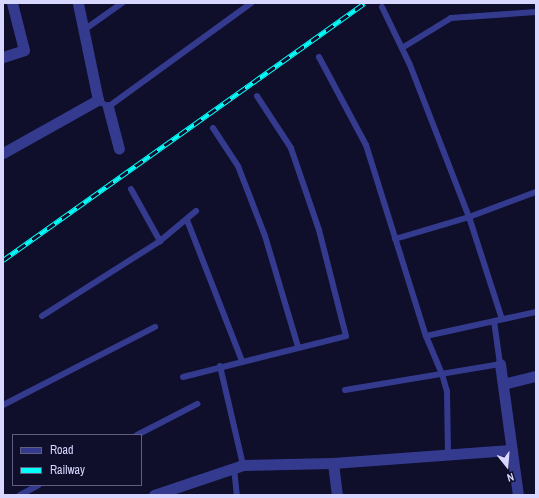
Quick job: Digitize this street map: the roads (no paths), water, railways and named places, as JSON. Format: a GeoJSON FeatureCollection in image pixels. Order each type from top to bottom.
{"type":"FeatureCollection","features":[{"type":"Feature","properties":{"kind":"street"},"geometry":{"type":"LineString","coordinates":[[3,57],[24,50],[12,3]]}},
{"type":"Feature","properties":{"kind":"street"},"geometry":{"type":"LineString","coordinates":[[3,153],[98,100],[78,3]]}},
{"type":"Feature","properties":{"kind":"street"},"geometry":{"type":"LineString","coordinates":[[108,107],[119,149]]}},
{"type":"Feature","properties":{"kind":"street"},"geometry":{"type":"LineString","coordinates":[[500,364],[518,495]]}},
{"type":"Feature","properties":{"kind":"street"},"geometry":{"type":"LineString","coordinates":[[503,384],[536,376]]}},
{"type":"Feature","properties":{"kind":"street"},"geometry":{"type":"LineString","coordinates":[[154,495],[238,466],[333,463],[512,450]]}},
{"type":"Feature","properties":{"kind":"street"},"geometry":{"type":"LineString","coordinates":[[333,463],[337,495]]}},
{"type":"Feature","properties":{"kind":"lane"},"geometry":{"type":"LineString","coordinates":[[84,30],[122,3]]}},
{"type":"Feature","properties":{"kind":"lane"},"geometry":{"type":"LineString","coordinates":[[98,100],[108,107],[251,3]]}},
{"type":"Feature","properties":{"kind":"lane"},"geometry":{"type":"LineString","coordinates":[[382,7],[402,48],[470,217],[502,319]]}},
{"type":"Feature","properties":{"kind":"lane"},"geometry":{"type":"LineString","coordinates":[[402,48],[451,18],[536,12]]}},
{"type":"Feature","properties":{"kind":"lane"},"geometry":{"type":"LineString","coordinates":[[319,58],[366,145],[426,336],[442,374],[447,391],[448,454]]}},
{"type":"Feature","properties":{"kind":"lane"},"geometry":{"type":"LineString","coordinates":[[183,376],[346,336],[319,230],[291,148],[257,96]]}},
{"type":"Feature","properties":{"kind":"lane"},"geometry":{"type":"LineString","coordinates":[[213,128],[238,166],[265,236],[298,347]]}},
{"type":"Feature","properties":{"kind":"lane"},"geometry":{"type":"LineString","coordinates":[[131,189],[160,241]]}},
{"type":"Feature","properties":{"kind":"lane"},"geometry":{"type":"LineString","coordinates":[[395,239],[470,217],[536,192]]}},
{"type":"Feature","properties":{"kind":"lane"},"geometry":{"type":"LineString","coordinates":[[42,316],[160,241],[196,211]]}},
{"type":"Feature","properties":{"kind":"lane"},"geometry":{"type":"LineString","coordinates":[[187,220],[242,361]]}},
{"type":"Feature","properties":{"kind":"lane"},"geometry":{"type":"LineString","coordinates":[[426,336],[536,312]]}},
{"type":"Feature","properties":{"kind":"lane"},"geometry":{"type":"LineString","coordinates":[[345,390],[500,364],[494,321]]}},
{"type":"Feature","properties":{"kind":"lane"},"geometry":{"type":"LineString","coordinates":[[3,405],[155,327]]}},
{"type":"Feature","properties":{"kind":"lane"},"geometry":{"type":"LineString","coordinates":[[220,366],[238,466],[237,495]]}},
{"type":"Feature","properties":{"kind":"lane"},"geometry":{"type":"LineString","coordinates":[[139,434],[197,404]]}},
{"type":"Feature","properties":{"kind":"lane"},"geometry":{"type":"LineString","coordinates":[[20,495],[37,486]]}},
{"type":"Feature","properties":{"kind":"railway"},"geometry":{"type":"LineString","coordinates":[[3,260],[364,3]]}}]}
